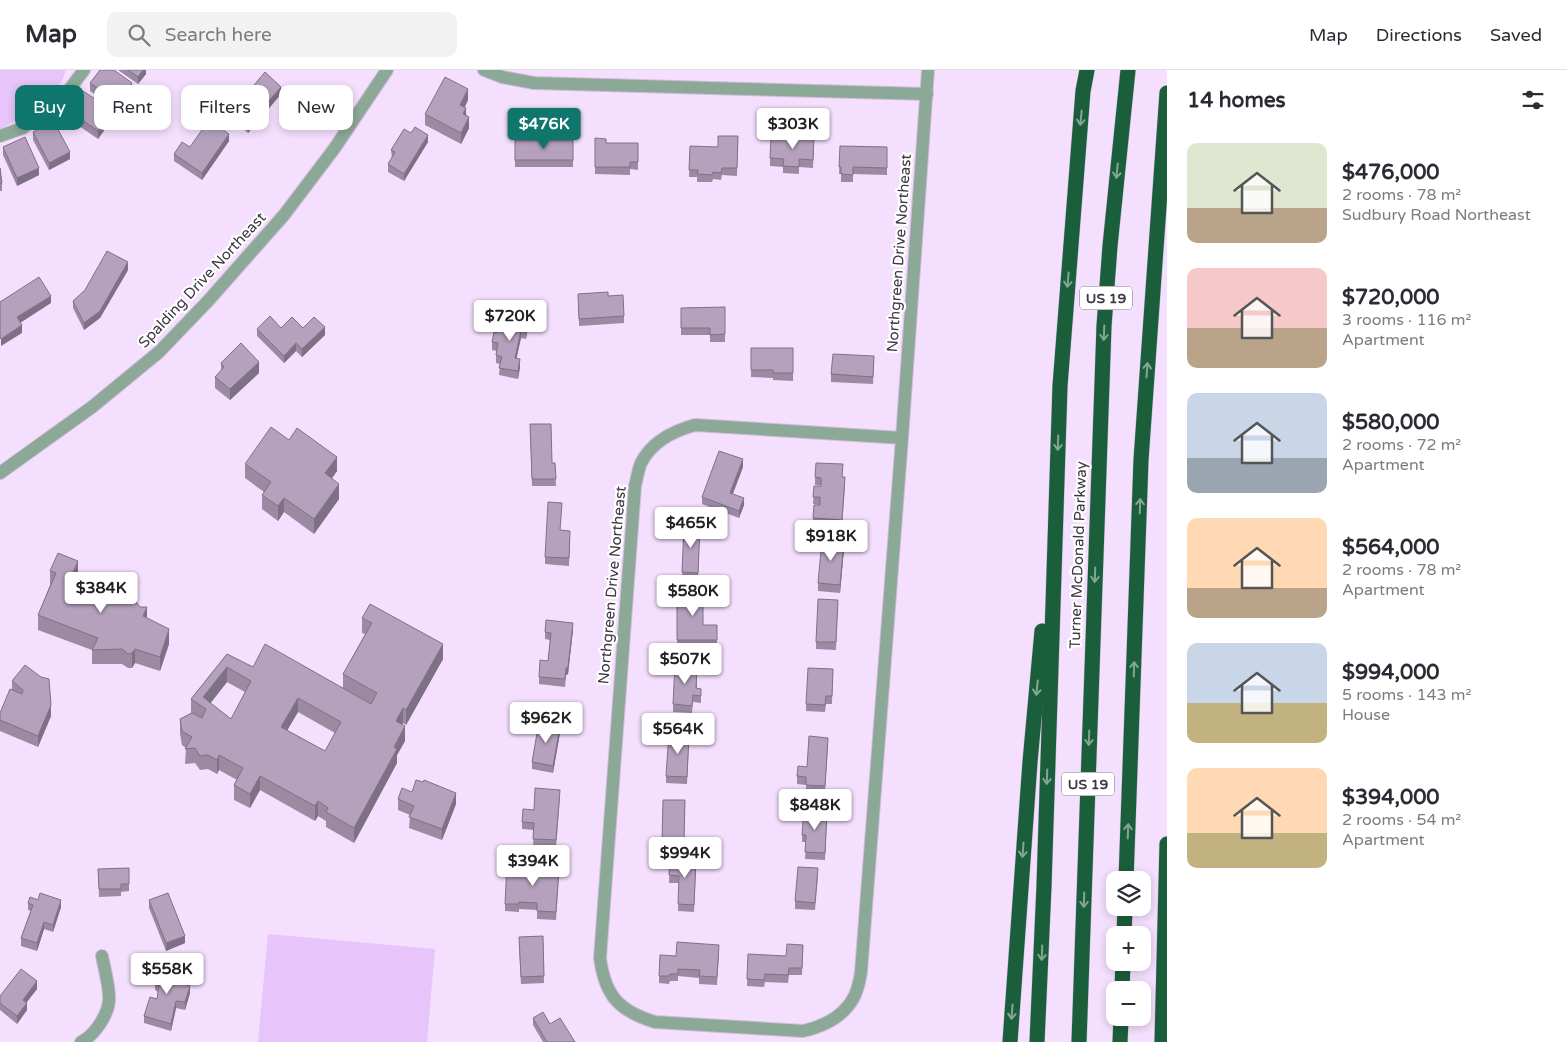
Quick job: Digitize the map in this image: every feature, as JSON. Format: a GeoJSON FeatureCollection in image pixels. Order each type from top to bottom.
{"type":"FeatureCollection","features":[{"type":"Feature","properties":{"kind":"highway"},"geometry":{"type":"LineString","coordinates":[[1037,1042],[1044,906],[1060,386],[1087,70]]}},
{"type":"Feature","properties":{"kind":"highway","name":"Turner McDonald Parkway"},"geometry":{"type":"LineString","coordinates":[[1079,1042],[1104,326],[1128,70]]}},
{"type":"Feature","properties":{"kind":"highway","name":"US 19"},"geometry":{"type":"LineString","coordinates":[[1126,871],[1141,460],[1167,92]]}},
{"type":"Feature","properties":{"kind":"highway"},"geometry":{"type":"LineString","coordinates":[[1010,1042],[1030,762],[1046,594],[1055,535]]}},
{"type":"Feature","properties":{"kind":"highway"},"geometry":{"type":"LineString","coordinates":[[1162,1042],[1167,844]]}},
{"type":"Feature","properties":{"kind":"highway"},"geometry":{"type":"LineString","coordinates":[[1120,1042],[1121,1026]]}},
{"type":"Feature","properties":{"kind":"street"},"geometry":{"type":"LineString","coordinates":[[0,136],[22,128],[66,94],[84,70]]}},
{"type":"Feature","properties":{"kind":"street","name":"Spalding Drive Northeast"},"geometry":{"type":"LineString","coordinates":[[0,472],[92,407],[152,357],[208,301],[284,215],[334,149],[387,70]]}},
{"type":"Feature","properties":{"kind":"street"},"geometry":{"type":"LineString","coordinates":[[484,70],[534,83],[927,94]]}},
{"type":"Feature","properties":{"kind":"street","name":"Northgreen Drive Northeast"},"geometry":{"type":"LineString","coordinates":[[902,438],[696,425],[678,429],[663,438],[650,450],[641,464],[635,486],[600,958],[602,976],[610,993],[622,1007],[637,1016],[655,1022],[803,1031],[819,1028],[834,1020],[847,1008],[856,994],[862,972],[902,438],[928,70]]}},
{"type":"Feature","properties":{"kind":"street"},"geometry":{"type":"LineString","coordinates":[[81,1042],[88,1039],[98,1027],[109,999],[102,956]]}},
{"type":"Feature","properties":{"kind":"shaded area"},"geometry":{"type":"Polygon","coordinates":[[[0,70],[65,70],[59,85],[15,85],[15,121],[0,129],[0,70]]]}},
{"type":"Feature","properties":{"kind":"shaded area"},"geometry":{"type":"Polygon","coordinates":[[[268,934],[435,949],[427,1042],[258,1042],[268,934]]]}},
{"type":"Feature","properties":{"kind":"building"},"geometry":{"type":"Polygon","coordinates":[[[100,70],[114,70],[132,83],[131,85],[94,86],[90,83],[100,70]]]}},
{"type":"Feature","properties":{"kind":"building"},"geometry":{"type":"Polygon","coordinates":[[[128,70],[143,70],[138,77],[128,70]]]}},
{"type":"Feature","properties":{"kind":"building"},"geometry":{"type":"Polygon","coordinates":[[[265,72],[279,85],[279,89],[269,101],[269,85],[254,85],[265,72]]]}},
{"type":"Feature","properties":{"kind":"building"},"geometry":{"type":"Polygon","coordinates":[[[445,77],[468,89],[460,105],[466,108],[463,114],[469,117],[461,133],[425,114],[445,77]]]}},
{"type":"Feature","properties":{"kind":"building"},"geometry":{"type":"Polygon","coordinates":[[[84,92],[94,98],[94,128],[84,121],[84,92]]]}},
{"type":"Feature","properties":{"kind":"building"},"geometry":{"type":"Polygon","coordinates":[[[415,127],[428,135],[404,174],[388,164],[395,152],[391,150],[404,129],[411,133],[415,127]]]}},
{"type":"Feature","properties":{"kind":"building"},"geometry":{"type":"Polygon","coordinates":[[[37,130],[58,130],[70,152],[49,163],[33,132],[37,130]]]}},
{"type":"Feature","properties":{"kind":"building"},"geometry":{"type":"Polygon","coordinates":[[[202,130],[223,130],[229,134],[202,173],[174,154],[182,142],[190,147],[202,130]]]}},
{"type":"Feature","properties":{"kind":"building"},"geometry":{"type":"Polygon","coordinates":[[[788,135],[814,137],[813,160],[799,159],[799,167],[783,166],[784,159],[770,158],[771,138],[787,139],[788,135]]]}},
{"type":"Feature","properties":{"kind":"building"},"geometry":{"type":"Polygon","coordinates":[[[718,136],[738,136],[737,168],[722,168],[721,173],[713,172],[712,175],[697,174],[698,170],[689,170],[690,146],[718,147],[718,136]]]}},
{"type":"Feature","properties":{"kind":"building"},"geometry":{"type":"Polygon","coordinates":[[[25,137],[39,168],[17,178],[3,147],[25,137]]]}},
{"type":"Feature","properties":{"kind":"building"},"geometry":{"type":"Polygon","coordinates":[[[595,138],[606,139],[606,143],[638,143],[638,162],[630,162],[630,167],[595,167],[595,138]]]}},
{"type":"Feature","properties":{"kind":"building"},"geometry":{"type":"Polygon","coordinates":[[[515,140],[573,140],[573,160],[515,160],[515,140]]]}},
{"type":"Feature","properties":{"kind":"building"},"geometry":{"type":"Polygon","coordinates":[[[840,146],[887,147],[887,168],[853,167],[853,175],[841,174],[841,167],[839,167],[840,146]]]}},
{"type":"Feature","properties":{"kind":"building"},"geometry":{"type":"Polygon","coordinates":[[[0,168],[2,183],[0,184],[0,168]]]}},
{"type":"Feature","properties":{"kind":"building"},"geometry":{"type":"Polygon","coordinates":[[[107,251],[128,262],[100,311],[84,323],[73,301],[85,290],[107,251]]]}},
{"type":"Feature","properties":{"kind":"building"},"geometry":{"type":"Polygon","coordinates":[[[39,277],[51,296],[17,317],[22,325],[1,339],[0,302],[39,277]]]}},
{"type":"Feature","properties":{"kind":"building"},"geometry":{"type":"Polygon","coordinates":[[[608,292],[608,296],[623,295],[624,316],[579,319],[578,294],[608,292]]]}},
{"type":"Feature","properties":{"kind":"building"},"geometry":{"type":"Polygon","coordinates":[[[725,307],[725,334],[710,335],[710,328],[681,328],[681,308],[725,307]]]}},
{"type":"Feature","properties":{"kind":"building"},"geometry":{"type":"Polygon","coordinates":[[[510,315],[528,319],[526,331],[521,330],[515,358],[520,359],[518,371],[499,368],[502,357],[496,355],[498,343],[492,342],[494,332],[498,332],[501,320],[509,322],[510,315]]]}},
{"type":"Feature","properties":{"kind":"building"},"geometry":{"type":"Polygon","coordinates":[[[270,316],[281,328],[292,317],[303,328],[314,317],[325,327],[302,349],[296,343],[284,356],[257,329],[270,316]]]}},
{"type":"Feature","properties":{"kind":"building"},"geometry":{"type":"Polygon","coordinates":[[[241,343],[259,362],[230,389],[215,377],[224,367],[221,363],[241,343]]]}},
{"type":"Feature","properties":{"kind":"building"},"geometry":{"type":"Polygon","coordinates":[[[751,348],[793,348],[793,373],[773,373],[773,370],[751,370],[751,348]]]}},
{"type":"Feature","properties":{"kind":"building"},"geometry":{"type":"Polygon","coordinates":[[[833,354],[874,356],[873,377],[831,374],[833,354]]]}},
{"type":"Feature","properties":{"kind":"building"},"geometry":{"type":"Polygon","coordinates":[[[530,424],[551,424],[552,463],[555,463],[556,479],[532,479],[530,424]]]}},
{"type":"Feature","properties":{"kind":"building"},"geometry":{"type":"Polygon","coordinates":[[[271,427],[289,440],[297,428],[337,457],[325,473],[339,484],[314,519],[284,498],[278,506],[262,495],[271,482],[245,464],[271,427]]]}},
{"type":"Feature","properties":{"kind":"building"},"geometry":{"type":"Polygon","coordinates":[[[719,451],[743,459],[730,493],[744,498],[739,511],[702,497],[719,451]]]}},
{"type":"Feature","properties":{"kind":"building"},"geometry":{"type":"Polygon","coordinates":[[[816,463],[843,464],[842,477],[845,477],[842,520],[813,518],[814,505],[820,505],[820,497],[813,497],[814,486],[821,486],[821,478],[815,477],[816,463]]]}},
{"type":"Feature","properties":{"kind":"building"},"geometry":{"type":"Polygon","coordinates":[[[548,502],[562,503],[560,530],[570,531],[569,558],[545,557],[548,502]]]}},
{"type":"Feature","properties":{"kind":"building"},"geometry":{"type":"Polygon","coordinates":[[[684,525],[700,526],[698,573],[682,572],[684,525]]]}},
{"type":"Feature","properties":{"kind":"building"},"geometry":{"type":"Polygon","coordinates":[[[822,540],[844,541],[840,585],[818,583],[822,540]]]}},
{"type":"Feature","properties":{"kind":"building"},"geometry":{"type":"Polygon","coordinates":[[[58,553],[78,561],[70,579],[115,597],[122,584],[140,607],[147,607],[143,616],[169,629],[160,657],[135,649],[132,653],[128,654],[122,649],[92,650],[98,638],[38,615],[56,573],[50,571],[58,553]]]}},
{"type":"Feature","properties":{"kind":"building"},"geometry":{"type":"Polygon","coordinates":[[[677,590],[703,590],[703,625],[717,625],[717,640],[677,640],[677,590]]]}},
{"type":"Feature","properties":{"kind":"building"},"geometry":{"type":"Polygon","coordinates":[[[818,599],[838,600],[836,642],[816,642],[818,599]]]}},
{"type":"Feature","properties":{"kind":"building"},"geometry":{"type":"Polygon","coordinates":[[[370,604],[443,644],[406,710],[403,708],[396,721],[405,726],[394,747],[397,749],[354,828],[326,812],[328,808],[318,801],[315,806],[260,776],[250,794],[234,785],[243,768],[219,755],[217,760],[208,755],[200,756],[195,748],[185,749],[192,737],[182,731],[180,719],[192,713],[202,718],[206,709],[191,699],[227,654],[253,667],[265,644],[371,704],[377,693],[343,674],[372,623],[362,618],[370,604]],[[227,667],[203,697],[231,719],[251,681],[227,667]],[[298,698],[281,727],[325,751],[341,722],[298,698]]]}},
{"type":"Feature","properties":{"kind":"building"},"geometry":{"type":"Polygon","coordinates":[[[546,620],[573,623],[565,679],[539,677],[540,660],[548,661],[551,633],[545,632],[546,620]]]}},
{"type":"Feature","properties":{"kind":"building"},"geometry":{"type":"Polygon","coordinates":[[[25,665],[41,677],[49,679],[51,705],[38,736],[0,720],[0,713],[10,689],[22,694],[23,690],[12,681],[25,665]]]}},
{"type":"Feature","properties":{"kind":"building"},"geometry":{"type":"Polygon","coordinates":[[[675,665],[697,666],[696,688],[701,689],[701,696],[693,695],[692,706],[673,704],[675,665]]]}},
{"type":"Feature","properties":{"kind":"building"},"geometry":{"type":"Polygon","coordinates":[[[808,668],[833,669],[832,696],[826,696],[825,705],[806,704],[808,668]]]}},
{"type":"Feature","properties":{"kind":"building"},"geometry":{"type":"Polygon","coordinates":[[[539,722],[560,726],[553,766],[532,762],[539,722]]]}},
{"type":"Feature","properties":{"kind":"building"},"geometry":{"type":"Polygon","coordinates":[[[669,733],[689,735],[687,777],[666,776],[669,733]]]}},
{"type":"Feature","properties":{"kind":"building"},"geometry":{"type":"Polygon","coordinates":[[[809,736],[828,738],[825,786],[806,785],[806,777],[797,776],[798,766],[807,767],[809,736]]]}},
{"type":"Feature","properties":{"kind":"building"},"geometry":{"type":"Polygon","coordinates":[[[416,780],[423,782],[424,780],[456,793],[442,829],[409,817],[414,806],[398,799],[402,788],[412,792],[416,780]]]}},
{"type":"Feature","properties":{"kind":"building"},"geometry":{"type":"Polygon","coordinates":[[[535,788],[560,790],[556,840],[533,839],[534,823],[522,822],[523,809],[534,810],[535,788]]]}},
{"type":"Feature","properties":{"kind":"building"},"geometry":{"type":"Polygon","coordinates":[[[663,800],[685,800],[684,841],[662,841],[663,800]]]}},
{"type":"Feature","properties":{"kind":"building"},"geometry":{"type":"Polygon","coordinates":[[[804,810],[827,812],[825,853],[805,852],[806,835],[802,835],[804,810]]]}},
{"type":"Feature","properties":{"kind":"building"},"geometry":{"type":"Polygon","coordinates":[[[670,858],[696,860],[694,905],[678,904],[679,876],[669,875],[670,858]]]}},
{"type":"Feature","properties":{"kind":"building"},"geometry":{"type":"Polygon","coordinates":[[[507,865],[559,868],[556,912],[537,911],[537,903],[519,902],[519,904],[505,904],[507,865]]]}},
{"type":"Feature","properties":{"kind":"building"},"geometry":{"type":"Polygon","coordinates":[[[798,867],[818,868],[815,903],[795,901],[798,867]]]}},
{"type":"Feature","properties":{"kind":"building"},"geometry":{"type":"Polygon","coordinates":[[[129,868],[129,884],[121,884],[121,889],[99,889],[98,869],[129,868]]]}},
{"type":"Feature","properties":{"kind":"building"},"geometry":{"type":"Polygon","coordinates":[[[40,893],[61,900],[53,925],[44,922],[37,943],[21,938],[33,905],[28,903],[30,897],[38,900],[40,893]]]}},
{"type":"Feature","properties":{"kind":"building"},"geometry":{"type":"Polygon","coordinates":[[[168,893],[185,936],[166,943],[149,900],[168,893]]]}},
{"type":"Feature","properties":{"kind":"building"},"geometry":{"type":"Polygon","coordinates":[[[543,936],[544,976],[521,977],[519,937],[543,936]]]}},
{"type":"Feature","properties":{"kind":"building"},"geometry":{"type":"Polygon","coordinates":[[[677,942],[719,945],[717,977],[699,976],[700,970],[678,969],[678,974],[659,976],[660,955],[676,956],[677,942]]]}},
{"type":"Feature","properties":{"kind":"building"},"geometry":{"type":"Polygon","coordinates":[[[787,944],[803,945],[802,968],[789,968],[788,975],[765,974],[764,980],[747,979],[748,954],[786,956],[787,944]]]}},
{"type":"Feature","properties":{"kind":"building"},"geometry":{"type":"Polygon","coordinates":[[[161,963],[179,968],[176,981],[190,986],[185,1002],[176,1001],[171,1024],[144,1016],[150,997],[157,999],[159,985],[155,983],[161,963]]]}},
{"type":"Feature","properties":{"kind":"building"},"geometry":{"type":"Polygon","coordinates":[[[21,969],[37,981],[23,1000],[27,1003],[17,1016],[0,1003],[0,996],[21,969]]]}},
{"type":"Feature","properties":{"kind":"building"},"geometry":{"type":"Polygon","coordinates":[[[543,1012],[550,1024],[560,1018],[575,1042],[547,1042],[533,1018],[543,1012]]]}}]}
